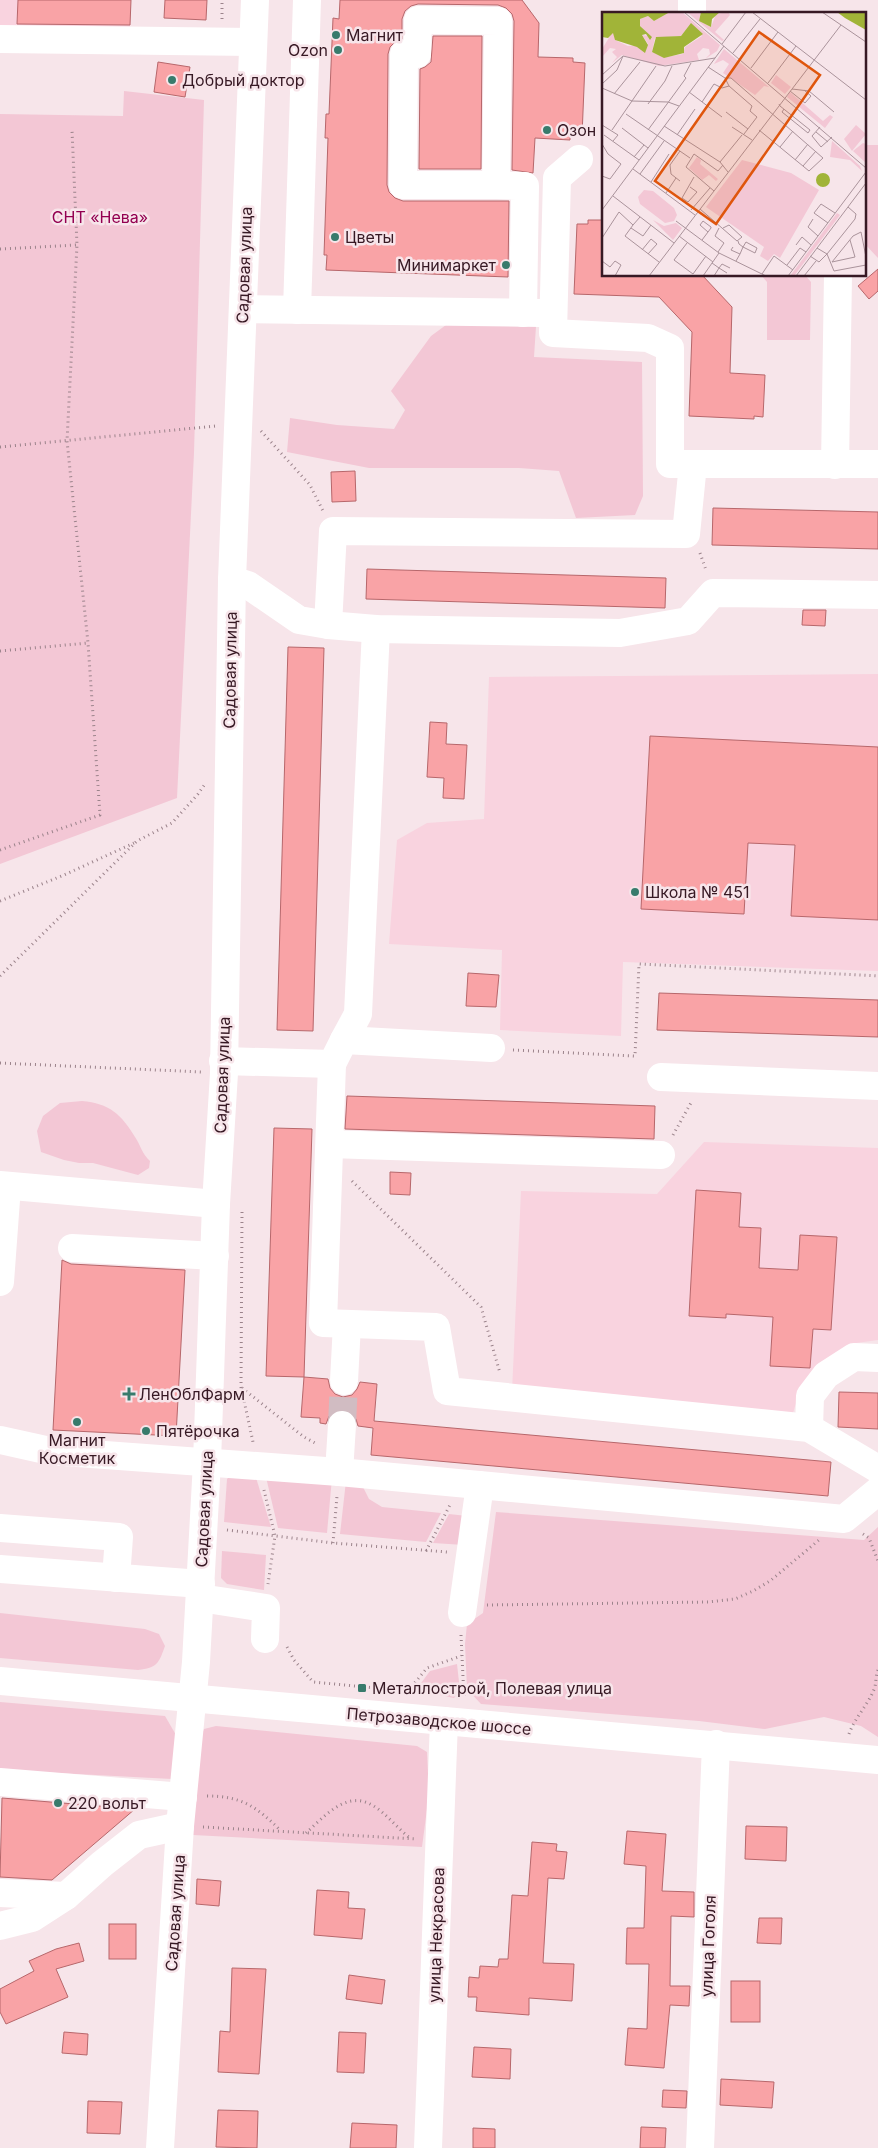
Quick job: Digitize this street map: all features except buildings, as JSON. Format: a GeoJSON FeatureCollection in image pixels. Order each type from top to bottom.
{"type":"FeatureCollection","features":[{"type":"Feature","properties":{"kind":"street","name":"Садовая улица"},"geometry":{"type":"LineString","coordinates":[[160,2148],[180,1826],[193,1700],[207,1462],[223,1067],[232,580],[255,0]]}},
{"type":"Feature","properties":{"kind":"street"},"geometry":{"type":"LineString","coordinates":[[296,310],[307,0]]}},
{"type":"Feature","properties":{"kind":"street"},"geometry":{"type":"LineString","coordinates":[[496,185],[498,21],[418,20],[417,54],[404,54],[403,185],[525,186],[523,313]]}},
{"type":"Feature","properties":{"kind":"street"},"geometry":{"type":"LineString","coordinates":[[0,39],[253,42]]}},
{"type":"Feature","properties":{"kind":"street"},"geometry":{"type":"LineString","coordinates":[[579,159],[557,178],[553,333],[648,338],[670,348],[670,464],[878,464]]}},
{"type":"Feature","properties":{"kind":"street"},"geometry":{"type":"LineString","coordinates":[[835,465],[838,276]]}},
{"type":"Feature","properties":{"kind":"street"},"geometry":{"type":"LineString","coordinates":[[243,309],[552,314]]}},
{"type":"Feature","properties":{"kind":"street"},"geometry":{"type":"LineString","coordinates":[[328,625],[333,531],[686,534],[693,464]]}},
{"type":"Feature","properties":{"kind":"street"},"geometry":{"type":"LineString","coordinates":[[232,580],[248,585],[299,620],[328,625],[376,629],[620,633],[688,621],[713,593],[878,595]]}},
{"type":"Feature","properties":{"kind":"street"},"geometry":{"type":"LineString","coordinates":[[376,629],[358,1014],[332,1064],[323,1323],[436,1327],[447,1391],[809,1428],[878,1470]]}},
{"type":"Feature","properties":{"kind":"street"},"geometry":{"type":"LineString","coordinates":[[344,1040],[491,1048]]}},
{"type":"Feature","properties":{"kind":"street"},"geometry":{"type":"LineString","coordinates":[[223,1067],[332,1064]]}},
{"type":"Feature","properties":{"kind":"street"},"geometry":{"type":"LineString","coordinates":[[661,1077],[878,1086]]}},
{"type":"Feature","properties":{"kind":"street"},"geometry":{"type":"LineString","coordinates":[[329,1152],[661,1155]]}},
{"type":"Feature","properties":{"kind":"street"},"geometry":{"type":"LineString","coordinates":[[0,1282],[4,1185],[216,1204]]}},
{"type":"Feature","properties":{"kind":"street"},"geometry":{"type":"LineString","coordinates":[[72,1248],[214,1256]]}},
{"type":"Feature","properties":{"kind":"street"},"geometry":{"type":"LineString","coordinates":[[344,1381],[347,1324]]}},
{"type":"Feature","properties":{"kind":"street"},"geometry":{"type":"LineString","coordinates":[[809,1428],[810,1396],[826,1375],[854,1357],[878,1358]]}},
{"type":"Feature","properties":{"kind":"street"},"geometry":{"type":"LineString","coordinates":[[340,1464],[342,1425]]}},
{"type":"Feature","properties":{"kind":"street"},"geometry":{"type":"LineString","coordinates":[[0,1440],[50,1450],[207,1462],[258,1465],[340,1464],[471,1484],[844,1519],[878,1491]]}},
{"type":"Feature","properties":{"kind":"street"},"geometry":{"type":"LineString","coordinates":[[462,1613],[470,1554],[471,1484]]}},
{"type":"Feature","properties":{"kind":"street"},"geometry":{"type":"LineString","coordinates":[[0,1528],[119,1537],[116,1578]]}},
{"type":"Feature","properties":{"kind":"street"},"geometry":{"type":"LineString","coordinates":[[0,1569],[116,1578],[200,1591],[266,1608],[274,1641]]}},
{"type":"Feature","properties":{"kind":"street","name":"Петрозаводское шоссе"},"geometry":{"type":"LineString","coordinates":[[0,1681],[193,1700],[716,1744],[878,1760]]}},
{"type":"Feature","properties":{"kind":"street","name":"улица Некрасова"},"geometry":{"type":"LineString","coordinates":[[428,2148],[444,1721]]}},
{"type":"Feature","properties":{"kind":"street","name":"улица Гоголя"},"geometry":{"type":"LineString","coordinates":[[700,2148],[716,1744]]}},
{"type":"Feature","properties":{"kind":"street"},"geometry":{"type":"LineString","coordinates":[[0,1782],[183,1797]]}},
{"type":"Feature","properties":{"kind":"street"},"geometry":{"type":"LineString","coordinates":[[0,1926],[32,1918],[66,1896],[102,1864],[140,1835],[180,1826]]}},
{"type":"Feature","properties":{"kind":"street"},"geometry":{"type":"LineString","coordinates":[[0,1893],[66,1896]]}},
{"type":"Feature","properties":{"kind":"path"},"geometry":{"type":"LineString","coordinates":[[0,850],[100,815],[88,643],[68,441],[77,245],[72,130]]}},
{"type":"Feature","properties":{"kind":"path"},"geometry":{"type":"LineString","coordinates":[[0,249],[77,245]]}},
{"type":"Feature","properties":{"kind":"path"},"geometry":{"type":"LineString","coordinates":[[0,447],[238,424],[255,425],[310,485],[333,531]]}},
{"type":"Feature","properties":{"kind":"path"},"geometry":{"type":"LineString","coordinates":[[0,651],[88,643]]}},
{"type":"Feature","properties":{"kind":"path"},"geometry":{"type":"LineString","coordinates":[[0,901],[137,841],[172,823],[198,794],[207,779]]}},
{"type":"Feature","properties":{"kind":"path"},"geometry":{"type":"LineString","coordinates":[[0,976],[137,841]]}},
{"type":"Feature","properties":{"kind":"path"},"geometry":{"type":"LineString","coordinates":[[491,1048],[635,1056],[640,964],[878,976]]}},
{"type":"Feature","properties":{"kind":"path"},"geometry":{"type":"LineString","coordinates":[[0,1064],[223,1067]]}},
{"type":"Feature","properties":{"kind":"path"},"geometry":{"type":"LineString","coordinates":[[661,1155],[705,1078]]}},
{"type":"Feature","properties":{"kind":"path"},"geometry":{"type":"LineString","coordinates":[[329,1152],[481,1307],[500,1371],[498,1396]]}},
{"type":"Feature","properties":{"kind":"path"},"geometry":{"type":"LineString","coordinates":[[241,1388],[340,1464],[333,1543]]}},
{"type":"Feature","properties":{"kind":"path"},"geometry":{"type":"LineString","coordinates":[[258,1465],[275,1536],[266,1608]]}},
{"type":"Feature","properties":{"kind":"path"},"geometry":{"type":"LineString","coordinates":[[426,1551],[471,1484]]}},
{"type":"Feature","properties":{"kind":"path"},"geometry":{"type":"LineString","coordinates":[[471,1702],[464,1699],[461,1656],[462,1613],[489,1604],[708,1602],[735,1598],[770,1581],[844,1519],[869,1538],[878,1561]]}},
{"type":"Feature","properties":{"kind":"path"},"geometry":{"type":"LineString","coordinates":[[221,1529],[333,1543],[470,1554]]}},
{"type":"Feature","properties":{"kind":"path"},"geometry":{"type":"LineString","coordinates":[[274,1641],[313,1682],[362,1688],[408,1691],[427,1668],[461,1656]]}},
{"type":"Feature","properties":{"kind":"path"},"geometry":{"type":"LineString","coordinates":[[848,1738],[853,1724],[865,1707],[875,1686],[878,1670]]}},
{"type":"Feature","properties":{"kind":"path"},"geometry":{"type":"LineString","coordinates":[[183,1797],[227,1796],[252,1806],[264,1814],[282,1832]]}},
{"type":"Feature","properties":{"kind":"path"},"geometry":{"type":"LineString","coordinates":[[306,1833],[334,1808],[344,1802],[360,1801],[373,1805],[410,1839]]}},
{"type":"Feature","properties":{"kind":"path"},"geometry":{"type":"LineString","coordinates":[[180,1826],[440,1840]]}},
{"type":"Feature","properties":{"kind":"shaded area"},"geometry":{"type":"Polygon","coordinates":[[[0,0],[131,0],[130,31],[0,26],[0,0]]]}},
{"type":"Feature","properties":{"kind":"shaded area","name":"Школа № 451"},"geometry":{"type":"Polygon","coordinates":[[[878,674],[878,971],[623,962],[621,1036],[500,1030],[502,950],[389,944],[397,840],[427,823],[484,819],[489,677],[878,674]]]}},
{"type":"Feature","properties":{"kind":"shaded area"},"geometry":{"type":"Polygon","coordinates":[[[704,1142],[878,1148],[878,1340],[849,1344],[832,1358],[798,1397],[792,1416],[512,1392],[521,1191],[657,1194],[704,1142]]]}},
{"type":"Feature","properties":{"kind":"green space","name":"СНТ «Нева»"},"geometry":{"type":"Polygon","coordinates":[[[124,91],[204,100],[194,453],[177,798],[0,864],[0,114],[123,116],[124,91]]]}},
{"type":"Feature","properties":{"kind":"green space"},"geometry":{"type":"Polygon","coordinates":[[[866,145],[878,145],[878,258],[866,245],[866,145]]]}},
{"type":"Feature","properties":{"kind":"green space"},"geometry":{"type":"Polygon","coordinates":[[[762,276],[806,276],[811,282],[810,340],[767,340],[767,282],[762,276]]]}},
{"type":"Feature","properties":{"kind":"green space"},"geometry":{"type":"Polygon","coordinates":[[[537,311],[534,357],[642,362],[643,496],[635,515],[576,518],[559,471],[519,468],[369,468],[287,452],[290,418],[337,425],[394,429],[405,410],[391,391],[431,336],[461,314],[537,311]]]}},
{"type":"Feature","properties":{"kind":"green space"},"geometry":{"type":"Polygon","coordinates":[[[82,1101],[100,1104],[120,1116],[150,1161],[149,1168],[138,1175],[93,1163],[64,1160],[41,1152],[37,1131],[43,1116],[60,1103],[82,1101]]]}},
{"type":"Feature","properties":{"kind":"green space"},"geometry":{"type":"Polygon","coordinates":[[[254,1471],[271,1527],[224,1522],[227,1479],[233,1473],[254,1471]]]}},
{"type":"Feature","properties":{"kind":"green space"},"geometry":{"type":"Polygon","coordinates":[[[265,1473],[332,1478],[327,1533],[278,1528],[265,1473]]]}},
{"type":"Feature","properties":{"kind":"green space"},"geometry":{"type":"Polygon","coordinates":[[[346,1481],[360,1481],[369,1499],[382,1507],[441,1513],[426,1542],[340,1534],[346,1481]]]}},
{"type":"Feature","properties":{"kind":"green space"},"geometry":{"type":"Polygon","coordinates":[[[496,1512],[864,1540],[878,1527],[878,1737],[861,1726],[824,1717],[765,1729],[699,1721],[481,1704],[467,1689],[465,1644],[467,1624],[483,1613],[496,1512]]]}},
{"type":"Feature","properties":{"kind":"green space"},"geometry":{"type":"Polygon","coordinates":[[[449,1514],[467,1516],[464,1545],[433,1543],[449,1514]]]}},
{"type":"Feature","properties":{"kind":"green space"},"geometry":{"type":"Polygon","coordinates":[[[222,1551],[266,1555],[264,1590],[227,1584],[221,1578],[222,1551]]]}},
{"type":"Feature","properties":{"kind":"green space"},"geometry":{"type":"Polygon","coordinates":[[[0,1613],[145,1629],[159,1634],[165,1646],[156,1664],[149,1668],[138,1670],[0,1658],[0,1613]]]}},
{"type":"Feature","properties":{"kind":"green space"},"geometry":{"type":"Polygon","coordinates":[[[457,1664],[460,1691],[454,1698],[416,1690],[430,1671],[457,1664]]]}},
{"type":"Feature","properties":{"kind":"green space"},"geometry":{"type":"Polygon","coordinates":[[[0,1702],[165,1716],[176,1735],[172,1779],[0,1770],[0,1702]]]}},
{"type":"Feature","properties":{"kind":"green space"},"geometry":{"type":"Polygon","coordinates":[[[216,1726],[417,1746],[427,1752],[429,1794],[422,1847],[193,1835],[197,1744],[204,1729],[216,1726]]]}},
{"type":"Feature","properties":{"kind":"tunnel"},"geometry":{"type":"LineString","coordinates":[[342,1425],[344,1381]]}},
{"type":"Feature","properties":{"kind":"place","name":"Магнит"},"geometry":{"type":"Point","coordinates":[336,35]}},
{"type":"Feature","properties":{"kind":"place","name":"Ozon"},"geometry":{"type":"Point","coordinates":[338,50]}},
{"type":"Feature","properties":{"kind":"place","name":"Добрый доктор"},"geometry":{"type":"Point","coordinates":[172,80]}},
{"type":"Feature","properties":{"kind":"place","name":"Озон"},"geometry":{"type":"Point","coordinates":[547,130]}},
{"type":"Feature","properties":{"kind":"place","name":"Цветы"},"geometry":{"type":"Point","coordinates":[335,237]}},
{"type":"Feature","properties":{"kind":"place","name":"Минимаркет"},"geometry":{"type":"Point","coordinates":[506,265]}},
{"type":"Feature","properties":{"kind":"place","name":"Школа № 451"},"geometry":{"type":"Point","coordinates":[635,892]}},
{"type":"Feature","properties":{"kind":"place","name":"ЛенОблФарм"},"geometry":{"type":"Point","coordinates":[129,1394]}},
{"type":"Feature","properties":{"kind":"place","name":"Магнит Косметик"},"geometry":{"type":"Point","coordinates":[77,1422]}},
{"type":"Feature","properties":{"kind":"place","name":"Пятёрочка"},"geometry":{"type":"Point","coordinates":[146,1431]}},
{"type":"Feature","properties":{"kind":"place","name":"Металлострой, Полевая улица"},"geometry":{"type":"Point","coordinates":[362,1688]}},
{"type":"Feature","properties":{"kind":"place","name":"220 вольт"},"geometry":{"type":"Point","coordinates":[58,1803]}}]}
